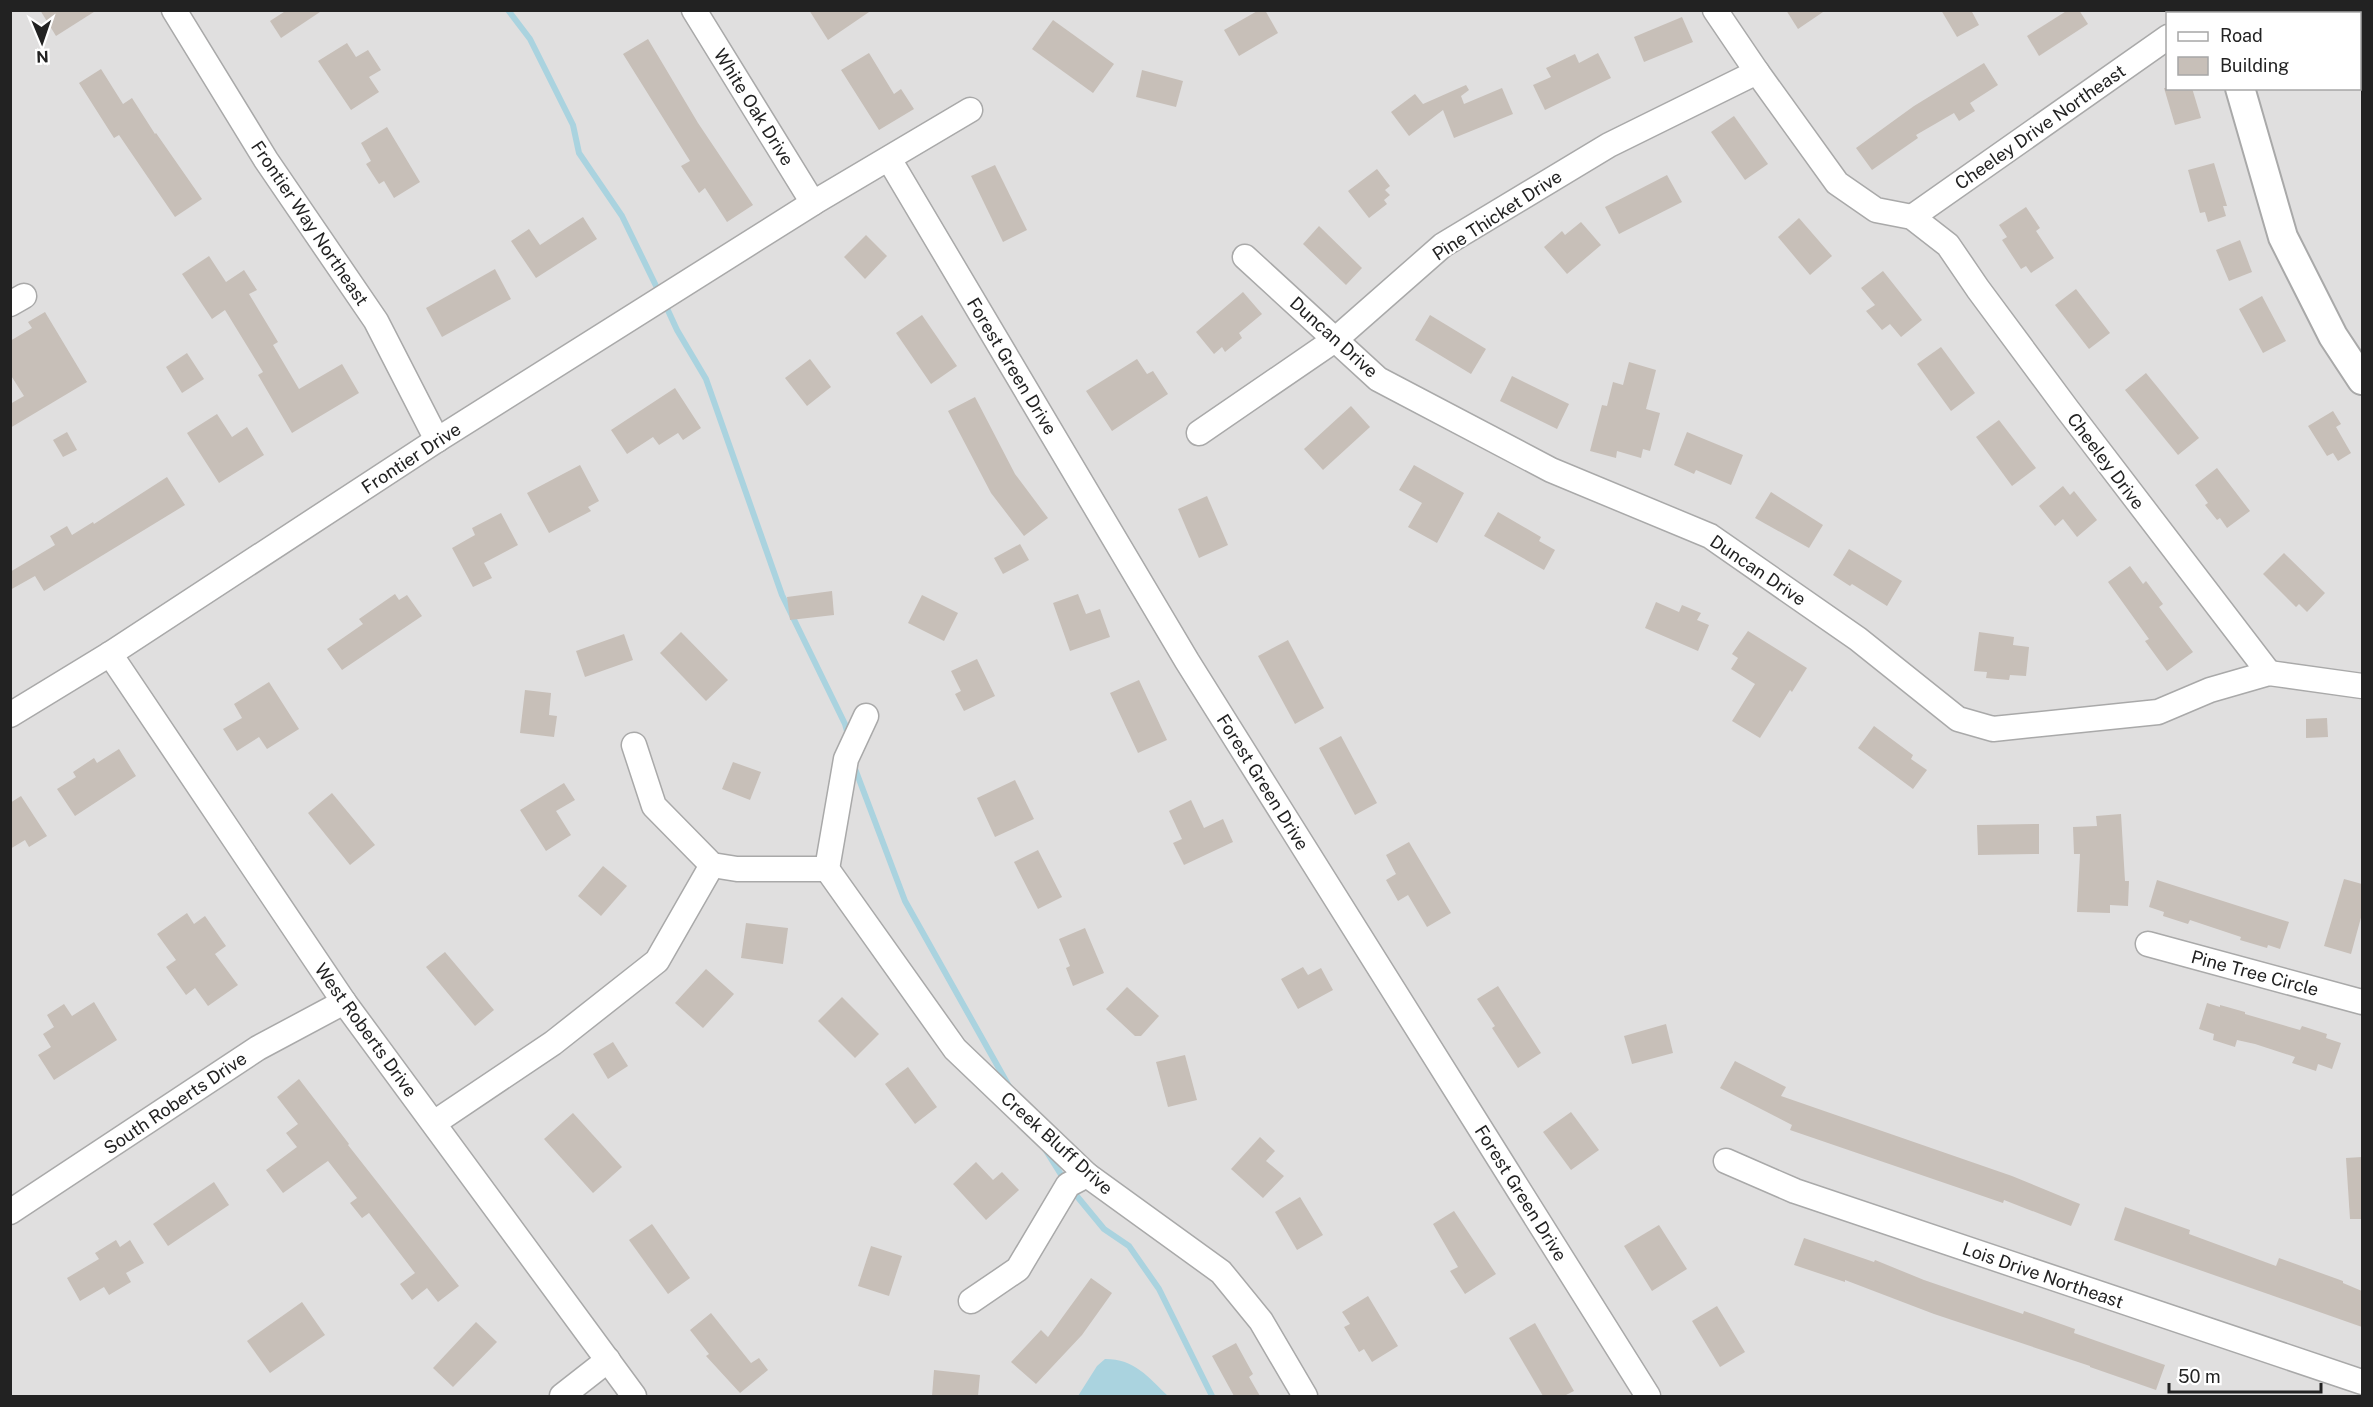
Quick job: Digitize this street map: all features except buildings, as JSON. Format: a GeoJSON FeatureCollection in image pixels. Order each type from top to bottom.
{"type":"FeatureCollection","features":[{"type":"Feature","properties":{"kind":"street","name":"Frontier Way Northeast"},"geometry":{"type":"LineString","coordinates":[[174,10],[266,160],[376,321],[437,440]]}},
{"type":"Feature","properties":{"kind":"street","name":"White Oak Drive"},"geometry":{"type":"LineString","coordinates":[[694,10],[813,203]]}},
{"type":"Feature","properties":{"kind":"street"},"geometry":{"type":"LineString","coordinates":[[1716,10],[1757,72],[1837,183],[1876,210],[1912,217]]}},
{"type":"Feature","properties":{"kind":"street","name":"Cheeley Drive Northeast"},"geometry":{"type":"LineString","coordinates":[[1912,217],[2166,38]]}},
{"type":"Feature","properties":{"kind":"street","name":"Pine Thicket Drive"},"geometry":{"type":"LineString","coordinates":[[1199,433],[1336,339],[1443,245],[1609,145],[1757,72]]}},
{"type":"Feature","properties":{"kind":"street"},"geometry":{"type":"LineString","coordinates":[[2241,90],[2283,237],[2333,336],[2362,380]]}},
{"type":"Feature","properties":{"kind":"street"},"geometry":{"type":"LineString","coordinates":[[889,159],[970,110]]}},
{"type":"Feature","properties":{"kind":"street","name":"Frontier Drive"},"geometry":{"type":"LineString","coordinates":[[10,715],[110,654],[437,440],[813,203],[889,159]]}},
{"type":"Feature","properties":{"kind":"street","name":"Forest Green Drive"},"geometry":{"type":"LineString","coordinates":[[889,159],[1187,661],[1648,1396]]}},
{"type":"Feature","properties":{"kind":"street","name":"Cheeley Drive"},"geometry":{"type":"LineString","coordinates":[[1912,217],[1948,245],[2067,409],[2269,673]]}},
{"type":"Feature","properties":{"kind":"street","name":"Duncan Drive"},"geometry":{"type":"LineString","coordinates":[[1245,257],[1378,379],[1551,470],[1710,536],[1858,639],[1958,719],[1993,729],[2158,712],[2210,690],[2269,673]]}},
{"type":"Feature","properties":{"kind":"street","name":"West Roberts Drive"},"geometry":{"type":"LineString","coordinates":[[110,654],[344,1002],[634,1396]]}},
{"type":"Feature","properties":{"kind":"street"},"geometry":{"type":"LineString","coordinates":[[2269,673],[2362,686]]}},
{"type":"Feature","properties":{"kind":"street"},"geometry":{"type":"LineString","coordinates":[[634,745],[654,806],[712,865],[737,869],[827,869],[846,759],[866,716]]}},
{"type":"Feature","properties":{"kind":"street"},"geometry":{"type":"LineString","coordinates":[[434,1123],[553,1043],[657,961],[712,865]]}},
{"type":"Feature","properties":{"kind":"street","name":"Creek Bluff Drive"},"geometry":{"type":"LineString","coordinates":[[827,869],[955,1048],[1087,1174],[1221,1272],[1262,1321],[1305,1396]]}},
{"type":"Feature","properties":{"kind":"street","name":"Pine Tree Circle"},"geometry":{"type":"LineString","coordinates":[[2148,944],[2362,1002]]}},
{"type":"Feature","properties":{"kind":"street","name":"South Roberts Drive"},"geometry":{"type":"LineString","coordinates":[[10,1212],[258,1048],[344,1002]]}},
{"type":"Feature","properties":{"kind":"street","name":"Lois Drive Northeast"},"geometry":{"type":"LineString","coordinates":[[1726,1161],[1795,1191],[2362,1382]]}},
{"type":"Feature","properties":{"kind":"street"},"geometry":{"type":"LineString","coordinates":[[971,1301],[1018,1269],[1068,1185],[1087,1174]]}},
{"type":"Feature","properties":{"kind":"street"},"geometry":{"type":"LineString","coordinates":[[562,1396],[608,1360]]}},
{"type":"Feature","properties":{"kind":"shaded area"},"geometry":{"type":"Polygon","coordinates":[[[11,11],[2362,11],[2362,1396],[11,1396],[11,11]]]}},
{"type":"Feature","properties":{"kind":"water"},"geometry":{"type":"Polygon","coordinates":[[[1105,1359],[1125,1362],[1140,1370],[1168,1396],[1078,1396],[1097,1366],[1105,1359]]]}},
{"type":"Feature","properties":{"kind":"waterway"},"geometry":{"type":"LineString","coordinates":[[508,10],[530,39],[573,125],[579,153],[622,216],[659,292]]}},
{"type":"Feature","properties":{"kind":"waterway"},"geometry":{"type":"LineString","coordinates":[[665,304],[677,330],[706,379],[782,595],[845,724],[848,735]]}},
{"type":"Feature","properties":{"kind":"waterway"},"geometry":{"type":"LineString","coordinates":[[854,766],[905,901],[1010,1088]]}},
{"type":"Feature","properties":{"kind":"waterway"},"geometry":{"type":"LineString","coordinates":[[1045,1149],[1065,1181]]}},
{"type":"Feature","properties":{"kind":"waterway"},"geometry":{"type":"LineString","coordinates":[[1071,1189],[1104,1229],[1129,1246],[1159,1289],[1212,1396]]}}]}
